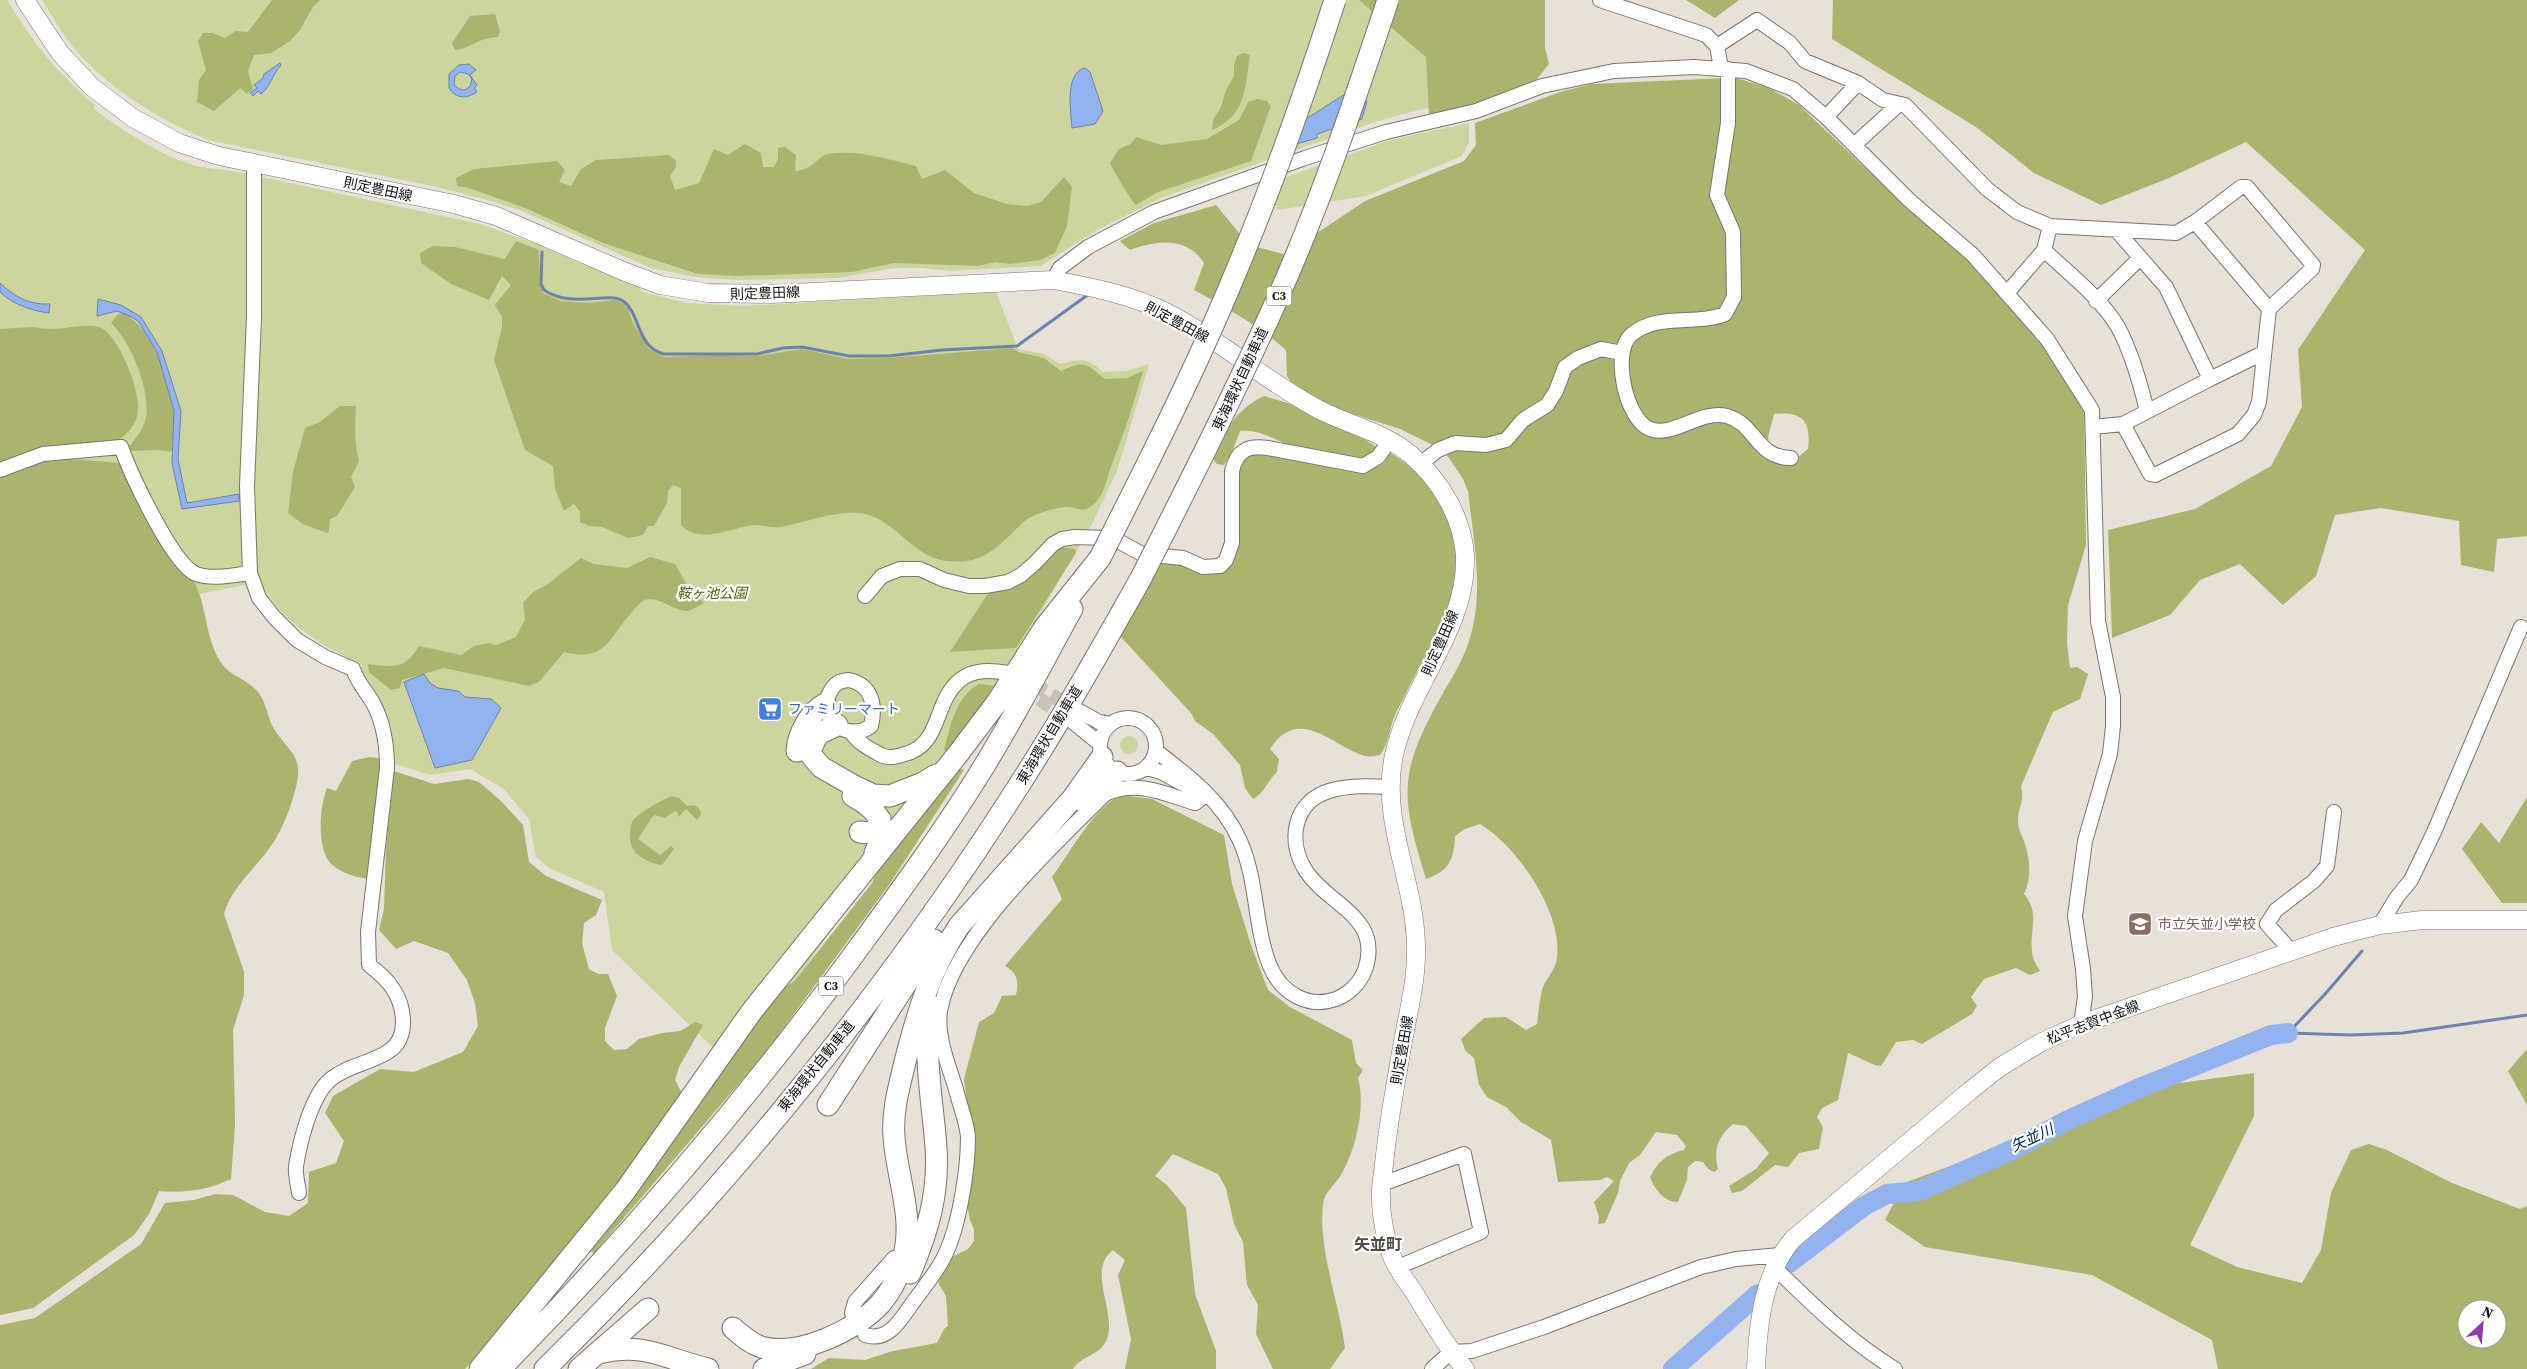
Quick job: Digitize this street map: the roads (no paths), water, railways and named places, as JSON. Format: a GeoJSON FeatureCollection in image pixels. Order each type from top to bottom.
{"type":"FeatureCollection","features":[{"type":"Feature","properties":{"kind":"highway","name":"C3"},"geometry":{"type":"LineString","coordinates":[[500,1369],[558,1310],[660,1200],[744,1099],[864,941],[977,776],[1100,558],[1157,446],[1235,275],[1275,174],[1335,0]]}},
{"type":"Feature","properties":{"kind":"highway","name":"東海環状自動車道"},"geometry":{"type":"LineString","coordinates":[[545,1369],[612,1303],[681,1228],[813,1072],[938,906],[1040,753],[1140,580],[1198,468],[1280,293],[1358,90],[1388,0]]}},
{"type":"Feature","properties":{"kind":"highway"},"geometry":{"type":"LineString","coordinates":[[480,1369],[625,1191],[752,1011],[958,754],[998,701],[1045,627],[1100,558]]}},
{"type":"Feature","properties":{"kind":"highway"},"geometry":{"type":"LineString","coordinates":[[825,704],[819,707],[798,741],[798,758],[811,774],[868,804],[880,819],[881,836],[870,862]]}},
{"type":"Feature","properties":{"kind":"highway"},"geometry":{"type":"LineString","coordinates":[[844,729],[821,731],[811,748],[814,761],[821,767],[873,795],[890,796],[923,783],[942,770],[958,754]]}},
{"type":"Feature","properties":{"kind":"highway"},"geometry":{"type":"LineString","coordinates":[[828,1105],[926,954],[974,874],[1040,753]]}},
{"type":"Feature","properties":{"kind":"highway"},"geometry":{"type":"LineString","coordinates":[[733,1328],[745,1339],[761,1346],[774,1349],[802,1347],[844,1330],[869,1314],[890,1292],[903,1262],[908,1220],[894,1138],[895,1107],[912,1036],[928,984],[946,944],[972,909],[1073,798],[1106,758]]}},
{"type":"Feature","properties":{"kind":"highway"},"geometry":{"type":"LineString","coordinates":[[764,1369],[846,1336],[896,1298],[908,1278],[931,1217],[935,1187],[936,1148],[928,1034],[929,1016],[936,986],[950,956],[977,919],[1090,795],[1106,758]]}},
{"type":"Feature","properties":{"kind":"highway"},"geometry":{"type":"LineString","coordinates":[[860,832],[870,833],[876,830],[880,819]]}},
{"type":"Feature","properties":{"kind":"highway"},"geometry":{"type":"LineString","coordinates":[[579,1369],[648,1309]]}},
{"type":"Feature","properties":{"kind":"highway"},"geometry":{"type":"LineString","coordinates":[[598,1353],[620,1348],[637,1348],[708,1369]]}},
{"type":"Feature","properties":{"kind":"main road","name":"則定豊田線"},"geometry":{"type":"LineString","coordinates":[[25,0],[60,53],[92,86],[133,118],[179,143],[205,152],[454,204],[496,216],[623,271],[660,284],[686,290],[726,295],[772,294],[1054,280],[1113,293],[1166,312],[1318,409],[1390,440],[1420,464],[1445,494],[1455,513],[1464,552],[1465,574],[1452,620],[1405,723],[1394,754],[1390,788],[1393,827],[1415,917],[1416,977],[1386,1138],[1380,1197],[1393,1259],[1451,1352],[1465,1369]]}},
{"type":"Feature","properties":{"kind":"main road","name":"松平志賀中金線"},"geometry":{"type":"LineString","coordinates":[[1756,1369],[1762,1308],[1777,1261],[1794,1239],[1857,1183],[2000,1067],[2040,1042],[2080,1024],[2292,951],[2333,937],[2380,925],[2422,920],[2527,920]]}},
{"type":"Feature","properties":{"kind":"street"},"geometry":{"type":"LineString","coordinates":[[1600,0],[1698,32],[1712,39],[1717,46],[1724,68],[1728,123],[1717,195],[1733,232],[1734,296],[1730,307],[1725,314],[1715,318],[1662,321],[1641,328],[1625,342],[1622,354],[1626,396],[1645,426],[1658,431],[1704,416],[1716,414],[1729,416],[1739,422],[1770,454],[1780,458],[1791,458]]}},
{"type":"Feature","properties":{"kind":"street"},"geometry":{"type":"LineString","coordinates":[[1717,46],[1758,20],[1790,43],[1805,61],[1858,83],[1884,100],[1898,105],[1905,105],[1987,189],[2004,203],[2050,226],[2176,233],[2195,222],[2241,187],[2246,186],[2312,261],[2312,269],[2269,309],[2259,402],[2254,415],[2238,434],[2154,475],[2150,474],[2123,424]]}},
{"type":"Feature","properties":{"kind":"street"},"geometry":{"type":"LineString","coordinates":[[1054,280],[1060,268],[1088,247],[1154,212],[1341,146],[1426,121],[1476,110],[1542,86],[1614,71],[1662,67],[1724,68],[1746,71],[1793,90],[1826,117],[1909,200],[1972,255],[2047,339],[2090,406],[2098,612],[2113,697],[2113,726],[2110,754],[2085,840],[2075,916],[2084,969],[2084,997],[2080,1024]]}},
{"type":"Feature","properties":{"kind":"street"},"geometry":{"type":"LineString","coordinates":[[1826,117],[1858,83]]}},
{"type":"Feature","properties":{"kind":"street"},"geometry":{"type":"LineString","coordinates":[[1854,145],[1898,105]]}},
{"type":"Feature","properties":{"kind":"street"},"geometry":{"type":"LineString","coordinates":[[254,162],[254,316],[247,486],[250,574],[259,598],[274,617],[297,640],[325,657],[353,669],[356,679],[379,714],[387,749],[387,768],[380,843],[368,932],[369,965],[385,979],[394,991],[403,1023],[399,1042],[389,1051],[340,1074],[330,1080],[321,1091],[308,1118],[301,1144],[296,1168],[298,1193]]}},
{"type":"Feature","properties":{"kind":"street"},"geometry":{"type":"LineString","coordinates":[[2195,222],[2269,309]]}},
{"type":"Feature","properties":{"kind":"street"},"geometry":{"type":"LineString","coordinates":[[2007,293],[2044,250],[2050,226]]}},
{"type":"Feature","properties":{"kind":"street"},"geometry":{"type":"LineString","coordinates":[[2117,231],[2166,287],[2210,379]]}},
{"type":"Feature","properties":{"kind":"street"},"geometry":{"type":"LineString","coordinates":[[2044,250],[2096,301],[2117,326],[2127,346],[2147,411]]}},
{"type":"Feature","properties":{"kind":"street"},"geometry":{"type":"LineString","coordinates":[[2096,301],[2140,258]]}},
{"type":"Feature","properties":{"kind":"street"},"geometry":{"type":"LineString","coordinates":[[1420,464],[1438,450],[1455,443],[1486,445],[1506,440],[1523,420],[1546,405],[1556,391],[1565,367],[1592,351],[1601,349],[1622,354]]}},
{"type":"Feature","properties":{"kind":"street"},"geometry":{"type":"LineString","coordinates":[[2092,427],[2123,424],[2263,353]]}},
{"type":"Feature","properties":{"kind":"street"},"geometry":{"type":"LineString","coordinates":[[865,596],[882,576],[900,569],[920,569],[944,580],[969,586],[985,586],[1008,582],[1035,564],[1054,544],[1062,539],[1075,537],[1107,538],[1120,542],[1142,554],[1183,558],[1203,567],[1220,566],[1226,560],[1232,543],[1230,491],[1234,461],[1244,449],[1253,446],[1268,448],[1363,466],[1378,457],[1390,440]]}},
{"type":"Feature","properties":{"kind":"street"},"geometry":{"type":"LineString","coordinates":[[0,470],[43,454],[121,446],[135,484],[179,558],[195,573],[210,577],[250,574]]}},
{"type":"Feature","properties":{"kind":"street"},"geometry":{"type":"LineString","coordinates":[[2380,925],[2397,896],[2411,880],[2434,832],[2521,627]]}},
{"type":"Feature","properties":{"kind":"street"},"geometry":{"type":"LineString","coordinates":[[900,756],[880,747],[873,738],[870,692],[858,682],[841,681],[835,684],[825,704],[828,715],[871,750],[887,758],[894,759],[912,753],[922,747],[932,733],[951,689],[961,679],[987,670],[1006,675]]}},
{"type":"Feature","properties":{"kind":"street"},"geometry":{"type":"LineString","coordinates":[[1110,724],[1076,717],[1106,758],[1132,774],[1147,768],[1161,772],[1206,795]]}},
{"type":"Feature","properties":{"kind":"street"},"geometry":{"type":"LineString","coordinates":[[1106,758],[1105,730],[1110,724],[1126,718],[1142,722],[1154,735],[1156,751],[1147,768]]}},
{"type":"Feature","properties":{"kind":"street"},"geometry":{"type":"LineString","coordinates":[[844,729],[864,730],[871,726]]}},
{"type":"Feature","properties":{"kind":"street"},"geometry":{"type":"LineString","coordinates":[[1156,751],[1199,784],[1233,827],[1247,859],[1264,946],[1273,972],[1285,990],[1298,998],[1314,1002],[1328,1002],[1340,998],[1359,982],[1368,959],[1368,948],[1359,921],[1320,886],[1299,860],[1294,835],[1298,821],[1305,807],[1329,791],[1362,787],[1390,788]]}},
{"type":"Feature","properties":{"kind":"street"},"geometry":{"type":"LineString","coordinates":[[865,1335],[875,1338],[887,1334],[904,1315],[944,1258],[962,1201],[968,1135],[942,1041],[940,1012],[952,978],[985,920],[1105,794],[1118,787],[1130,786],[1170,793],[1195,803],[1206,795]]}},
{"type":"Feature","properties":{"kind":"street"},"geometry":{"type":"LineString","coordinates":[[2292,951],[2266,924],[2276,910],[2314,881],[2326,866],[2334,812]]}},
{"type":"Feature","properties":{"kind":"street"},"geometry":{"type":"LineString","coordinates":[[1382,1184],[1464,1154],[1481,1232],[1398,1267]]}},
{"type":"Feature","properties":{"kind":"street"},"geometry":{"type":"LineString","coordinates":[[852,1313],[855,1302],[894,1258]]}},
{"type":"Feature","properties":{"kind":"street"},"geometry":{"type":"LineString","coordinates":[[1432,1369],[1451,1352],[1472,1351],[1544,1327],[1701,1268],[1736,1259],[1777,1261],[1821,1313],[1870,1354],[1895,1369]]}},
{"type":"Feature","properties":{"kind":"water"},"geometry":{"type":"Polygon","coordinates":[[[280,63],[281,65],[264,91],[261,94],[258,91],[253,96],[250,93],[257,88],[254,85],[263,78],[264,74],[280,63]]]}},
{"type":"Feature","properties":{"kind":"water"},"geometry":{"type":"Polygon","coordinates":[[[469,64],[476,70],[470,75],[477,85],[474,88],[477,92],[466,97],[458,96],[449,88],[449,74],[459,65],[469,64]],[[460,72],[455,76],[454,85],[462,90],[468,88],[472,79],[468,74],[460,72]]]}},
{"type":"Feature","properties":{"kind":"water"},"geometry":{"type":"Polygon","coordinates":[[[1085,68],[1090,72],[1103,111],[1095,124],[1072,128],[1071,85],[1078,71],[1085,68]]]}},
{"type":"Feature","properties":{"kind":"water"},"geometry":{"type":"Polygon","coordinates":[[[1345,94],[1367,101],[1362,119],[1317,134],[1317,138],[1296,144],[1306,119],[1345,94]]]}},
{"type":"Feature","properties":{"kind":"water"},"geometry":{"type":"Polygon","coordinates":[[[0,283],[23,299],[35,303],[50,304],[49,313],[29,309],[10,300],[0,292],[0,283]]]}},
{"type":"Feature","properties":{"kind":"water"},"geometry":{"type":"Polygon","coordinates":[[[98,299],[121,305],[141,317],[162,351],[181,411],[178,459],[187,503],[239,494],[239,501],[182,509],[172,463],[174,410],[157,352],[139,322],[132,317],[117,311],[97,316],[98,299]]]}},
{"type":"Feature","properties":{"kind":"water"},"geometry":{"type":"Polygon","coordinates":[[[424,674],[430,683],[438,688],[458,691],[465,697],[491,699],[501,708],[472,760],[435,768],[404,682],[424,674]]]}},
{"type":"Feature","properties":{"kind":"waterway"},"geometry":{"type":"LineString","coordinates":[[542,252],[541,284],[544,290],[555,296],[566,298],[616,298],[623,301],[633,314],[648,345],[664,354],[757,354],[783,348],[802,347],[849,356],[889,356],[942,350],[1017,346],[1089,294]]}},
{"type":"Feature","properties":{"kind":"waterway"},"geometry":{"type":"LineString","coordinates":[[2289,1032],[2362,951]]}},
{"type":"Feature","properties":{"kind":"waterway"},"geometry":{"type":"LineString","coordinates":[[2288,1033],[2351,1035],[2403,1033],[2527,1015]]}},
{"type":"Feature","properties":{"kind":"waterway","name":"矢並川"},"geometry":{"type":"LineString","coordinates":[[1789,1263],[1864,1206],[1887,1194],[1919,1191],[2016,1148],[2068,1120],[2137,1089],[2271,1035],[2288,1033]]}},
{"type":"Feature","properties":{"kind":"waterway","name":"矢並川"},"geometry":{"type":"LineString","coordinates":[[1673,1369],[1758,1294]]}},
{"type":"Feature","properties":{"kind":"tunnel"},"geometry":{"type":"LineString","coordinates":[[1033,684],[1075,709]]}},
{"type":"Feature","properties":{"kind":"tunnel"},"geometry":{"type":"LineString","coordinates":[[1022,687],[1068,719]]}},
{"type":"Feature","properties":{"kind":"place","name":"ファミリーマート"},"geometry":{"type":"Point","coordinates":[770,709]}},
{"type":"Feature","properties":{"kind":"place","name":"市立矢並小学校"},"geometry":{"type":"Point","coordinates":[2140,924]}},
{"type":"Feature","properties":{"kind":"district","name":"矢並町"},"geometry":{"type":"Point","coordinates":[1378,1244]}},
{"type":"Feature","properties":{"kind":"park label","name":"鞍ヶ池公園"},"geometry":{"type":"Point","coordinates":[712,593]}}]}
